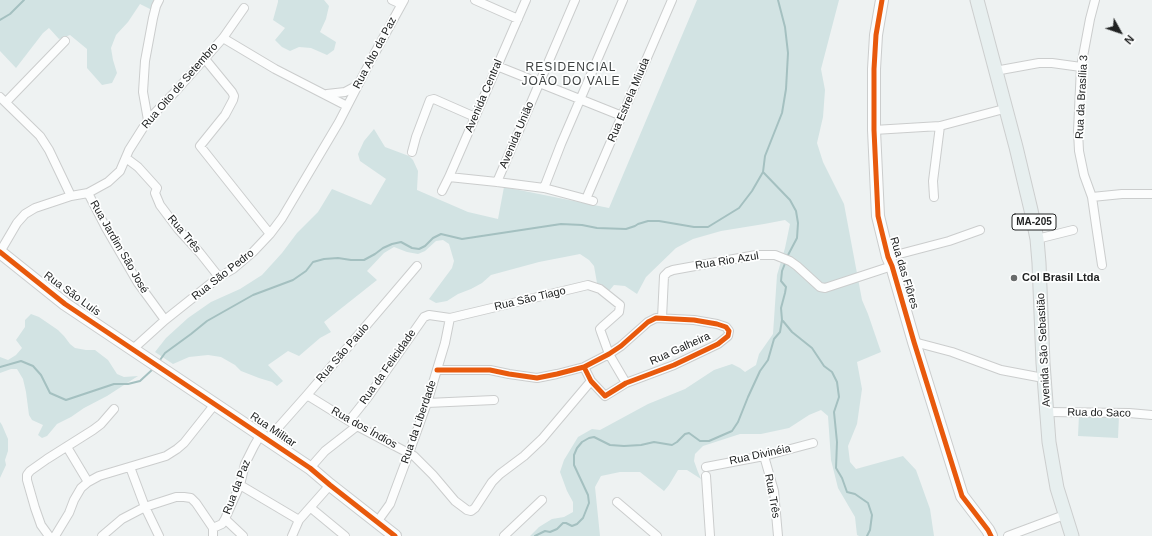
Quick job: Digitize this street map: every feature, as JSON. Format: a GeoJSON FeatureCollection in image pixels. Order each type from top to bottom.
{"type":"FeatureCollection","features":[{"type":"Feature","properties":{"kind":"main road","name":"Avenida São Sebastião"},"geometry":{"type":"LineString","coordinates":[[972,0],[1031,238],[1042,442],[1046,472],[1058,517],[1065,536]]}},
{"type":"Feature","properties":{"kind":"main road","name":"Avenida São Sebastião"},"geometry":{"type":"LineString","coordinates":[[977,0],[1016,147],[1037,239],[1043,363],[1049,442],[1053,473],[1072,536]]}},
{"type":"Feature","properties":{"kind":"street"},"geometry":{"type":"LineString","coordinates":[[148,120],[143,92],[145,61],[152,18],[159,0]]}},
{"type":"Feature","properties":{"kind":"street"},"geometry":{"type":"LineString","coordinates":[[392,0],[402,2]]}},
{"type":"Feature","properties":{"kind":"street"},"geometry":{"type":"LineString","coordinates":[[475,0],[518,19]]}},
{"type":"Feature","properties":{"kind":"street","name":"Avenida Central"},"geometry":{"type":"LineString","coordinates":[[442,191],[526,0]]}},
{"type":"Feature","properties":{"kind":"street","name":"Avenida União"},"geometry":{"type":"LineString","coordinates":[[497,182],[575,0]]}},
{"type":"Feature","properties":{"kind":"street"},"geometry":{"type":"LineString","coordinates":[[449,177],[544,188],[580,99],[623,0]]}},
{"type":"Feature","properties":{"kind":"street","name":"Rua Estrela Miuda"},"geometry":{"type":"LineString","coordinates":[[544,188],[590,200],[622,116],[672,0]]}},
{"type":"Feature","properties":{"kind":"street","name":"Rua das Flôres"},"geometry":{"type":"LineString","coordinates":[[882,0],[876,35],[874,68],[874,130],[878,216],[890,262],[962,496],[991,536]]}},
{"type":"Feature","properties":{"kind":"street","name":"Rua da Brasília 3"},"geometry":{"type":"LineString","coordinates":[[1095,0],[1081,67],[1078,131],[1084,175],[1092,197],[1102,265]]}},
{"type":"Feature","properties":{"kind":"street","name":"Rua Alto da Paz"},"geometry":{"type":"LineString","coordinates":[[347,106],[349,94],[358,84],[402,2]]}},
{"type":"Feature","properties":{"kind":"street","name":"Rua Oito de Setembro"},"geometry":{"type":"LineString","coordinates":[[0,252],[16,223],[25,214],[35,208],[71,196],[88,193],[108,182],[120,171],[148,120],[223,38],[244,8]]}},
{"type":"Feature","properties":{"kind":"street","name":"Rua Oito de Setembro"},"geometry":{"type":"LineString","coordinates":[[223,38],[275,69],[327,94],[347,106]]}},
{"type":"Feature","properties":{"kind":"street"},"geometry":{"type":"LineString","coordinates":[[65,41],[3,99],[40,136],[49,150],[71,196]]}},
{"type":"Feature","properties":{"kind":"street"},"geometry":{"type":"LineString","coordinates":[[205,59],[234,96],[225,115],[200,146],[270,234]]}},
{"type":"Feature","properties":{"kind":"street"},"geometry":{"type":"LineString","coordinates":[[995,71],[1039,63],[1052,63],[1081,67]]}},
{"type":"Feature","properties":{"kind":"street"},"geometry":{"type":"LineString","coordinates":[[497,66],[622,116]]}},
{"type":"Feature","properties":{"kind":"street"},"geometry":{"type":"LineString","coordinates":[[327,94],[349,94]]}},
{"type":"Feature","properties":{"kind":"street"},"geometry":{"type":"LineString","coordinates":[[412,152],[430,100],[434,99],[475,116]]}},
{"type":"Feature","properties":{"kind":"street","name":"Rua São Pedro"},"geometry":{"type":"LineString","coordinates":[[134,349],[165,320],[219,277],[233,269],[253,252],[270,234],[282,218],[347,106]]}},
{"type":"Feature","properties":{"kind":"street"},"geometry":{"type":"LineString","coordinates":[[874,130],[940,126],[1000,110]]}},
{"type":"Feature","properties":{"kind":"street"},"geometry":{"type":"LineString","coordinates":[[934,198],[933,181],[940,126]]}},
{"type":"Feature","properties":{"kind":"street","name":"Rua Três"},"geometry":{"type":"LineString","coordinates":[[126,158],[138,167],[157,188],[156,193],[160,206],[219,277]]}},
{"type":"Feature","properties":{"kind":"street","name":"Rua Jardim São José"},"geometry":{"type":"LineString","coordinates":[[88,193],[106,228],[138,283],[165,320]]}},
{"type":"Feature","properties":{"kind":"street"},"geometry":{"type":"LineString","coordinates":[[1092,197],[1122,194],[1152,194]]}},
{"type":"Feature","properties":{"kind":"street"},"geometry":{"type":"LineString","coordinates":[[890,262],[980,230]]}},
{"type":"Feature","properties":{"kind":"street"},"geometry":{"type":"LineString","coordinates":[[1037,239],[1073,230]]}},
{"type":"Feature","properties":{"kind":"street","name":"Rua São Luís"},"geometry":{"type":"LineString","coordinates":[[0,252],[65,304],[134,349]]}},
{"type":"Feature","properties":{"kind":"street","name":"Rua Rio Azul"},"geometry":{"type":"LineString","coordinates":[[662,318],[664,276],[668,272],[756,255],[775,255],[786,259],[797,266],[820,287],[825,288],[890,262]]}},
{"type":"Feature","properties":{"kind":"street","name":"Rua São Paulo"},"geometry":{"type":"LineString","coordinates":[[264,437],[307,395],[417,266]]}},
{"type":"Feature","properties":{"kind":"street","name":"Rua São Tiago"},"geometry":{"type":"LineString","coordinates":[[429,315],[450,318],[593,286],[600,288],[620,306],[619,312],[600,330],[609,354]]}},
{"type":"Feature","properties":{"kind":"street","name":"Rua da Felicidade"},"geometry":{"type":"LineString","coordinates":[[349,421],[391,366],[421,320],[429,315]]}},
{"type":"Feature","properties":{"kind":"street","name":"Rua da Liberdade"},"geometry":{"type":"LineString","coordinates":[[377,522],[390,504],[427,403],[445,343],[450,318]]}},
{"type":"Feature","properties":{"kind":"street"},"geometry":{"type":"LineString","coordinates":[[437,370],[490,370],[537,378],[557,374],[584,367],[609,354],[622,346],[648,322],[656,318],[662,318]]}},
{"type":"Feature","properties":{"kind":"street","name":"Rua Galheira"},"geometry":{"type":"LineString","coordinates":[[584,367],[591,381],[605,396],[626,383],[674,365],[718,344],[728,336],[729,333],[726,327],[717,324],[694,320],[662,318]]}},
{"type":"Feature","properties":{"kind":"street"},"geometry":{"type":"LineString","coordinates":[[914,342],[952,352],[1001,370],[1038,377]]}},
{"type":"Feature","properties":{"kind":"street","name":"Rua Militar"},"geometry":{"type":"LineString","coordinates":[[134,349],[310,468],[396,536]]}},
{"type":"Feature","properties":{"kind":"street"},"geometry":{"type":"LineString","coordinates":[[609,354],[626,383]]}},
{"type":"Feature","properties":{"kind":"street","name":"Rua dos Índios"},"geometry":{"type":"LineString","coordinates":[[307,395],[357,426],[414,456],[433,475],[455,501],[467,510],[471,511],[475,508],[492,482],[542,439],[591,381]]}},
{"type":"Feature","properties":{"kind":"street"},"geometry":{"type":"LineString","coordinates":[[427,403],[494,400]]}},
{"type":"Feature","properties":{"kind":"street"},"geometry":{"type":"LineString","coordinates":[[55,536],[62,527],[81,488],[88,482],[99,476],[166,456],[184,443],[215,404]]}},
{"type":"Feature","properties":{"kind":"street"},"geometry":{"type":"LineString","coordinates":[[48,536],[41,525],[35,508],[27,475],[30,471],[101,424],[114,409]]}},
{"type":"Feature","properties":{"kind":"street","name":"Rua do Saco"},"geometry":{"type":"LineString","coordinates":[[1047,412],[1129,412],[1152,415]]}},
{"type":"Feature","properties":{"kind":"street"},"geometry":{"type":"LineString","coordinates":[[310,468],[325,451],[357,426]]}},
{"type":"Feature","properties":{"kind":"street","name":"Rua da Paz"},"geometry":{"type":"LineString","coordinates":[[213,532],[225,519],[240,485],[245,464],[254,446],[264,437]]}},
{"type":"Feature","properties":{"kind":"street","name":"Rua Divinéia"},"geometry":{"type":"LineString","coordinates":[[706,466],[764,456],[813,443]]}},
{"type":"Feature","properties":{"kind":"street"},"geometry":{"type":"LineString","coordinates":[[67,447],[88,482]]}},
{"type":"Feature","properties":{"kind":"street","name":"Rua Três"},"geometry":{"type":"LineString","coordinates":[[764,456],[774,491],[778,536]]}},
{"type":"Feature","properties":{"kind":"street"},"geometry":{"type":"LineString","coordinates":[[130,467],[145,507],[159,536]]}},
{"type":"Feature","properties":{"kind":"street"},"geometry":{"type":"LineString","coordinates":[[706,476],[710,536]]}},
{"type":"Feature","properties":{"kind":"street"},"geometry":{"type":"LineString","coordinates":[[240,485],[299,520]]}},
{"type":"Feature","properties":{"kind":"street"},"geometry":{"type":"LineString","coordinates":[[292,536],[299,520],[330,485]]}},
{"type":"Feature","properties":{"kind":"street"},"geometry":{"type":"LineString","coordinates":[[102,536],[122,519],[145,507],[176,497],[191,498],[196,503],[213,532]]}},
{"type":"Feature","properties":{"kind":"street"},"geometry":{"type":"LineString","coordinates":[[504,536],[542,500]]}},
{"type":"Feature","properties":{"kind":"street"},"geometry":{"type":"LineString","coordinates":[[617,502],[657,536]]}},
{"type":"Feature","properties":{"kind":"street"},"geometry":{"type":"LineString","coordinates":[[311,508],[345,536]]}},
{"type":"Feature","properties":{"kind":"street"},"geometry":{"type":"LineString","coordinates":[[1008,536],[1058,517]]}},
{"type":"Feature","properties":{"kind":"street"},"geometry":{"type":"LineString","coordinates":[[225,519],[243,536]]}},
{"type":"Feature","properties":{"kind":"shaded area"},"geometry":{"type":"Polygon","coordinates":[[[0,0],[154,0],[152,10],[140,4],[128,22],[116,35],[111,48],[117,73],[112,83],[102,85],[87,68],[87,49],[70,35],[59,39],[49,28],[43,33],[16,68],[0,51],[0,0]]]}},
{"type":"Feature","properties":{"kind":"shaded area"},"geometry":{"type":"Polygon","coordinates":[[[278,0],[324,0],[329,6],[326,19],[320,32],[336,42],[334,50],[327,55],[311,48],[299,47],[290,51],[282,47],[275,40],[285,28],[273,20],[278,0]]]}},
{"type":"Feature","properties":{"kind":"shaded area"},"geometry":{"type":"Polygon","coordinates":[[[697,0],[839,0],[821,69],[825,90],[823,117],[817,143],[823,162],[844,204],[862,300],[881,352],[857,362],[862,389],[857,424],[848,446],[850,462],[856,469],[903,456],[916,470],[930,509],[934,536],[857,535],[855,517],[838,488],[831,460],[828,416],[821,410],[809,415],[789,428],[761,434],[740,434],[703,446],[695,454],[694,461],[701,479],[687,470],[678,470],[664,491],[640,472],[620,472],[601,476],[595,487],[600,536],[530,536],[539,527],[552,519],[564,517],[573,512],[573,502],[560,472],[564,460],[578,437],[592,429],[600,430],[648,404],[685,389],[714,370],[732,364],[745,372],[756,365],[759,354],[773,334],[777,275],[790,224],[785,220],[721,231],[693,239],[676,248],[646,277],[637,294],[625,286],[614,285],[609,291],[597,283],[594,266],[589,260],[580,254],[539,262],[491,275],[482,283],[471,289],[458,294],[447,301],[436,303],[429,299],[452,268],[454,261],[449,244],[443,240],[436,241],[425,251],[418,254],[394,247],[384,253],[367,271],[377,280],[324,322],[331,332],[320,338],[299,356],[288,351],[268,365],[283,381],[277,386],[272,382],[241,371],[235,365],[221,357],[208,355],[189,357],[173,364],[155,352],[166,338],[188,318],[211,302],[240,289],[262,275],[282,253],[297,233],[318,212],[332,189],[371,205],[386,179],[360,161],[358,154],[364,141],[374,129],[385,147],[409,156],[413,160],[418,171],[417,190],[468,212],[498,219],[504,187],[609,208],[697,0]]]}},
{"type":"Feature","properties":{"kind":"shaded area"},"geometry":{"type":"Polygon","coordinates":[[[31,314],[39,317],[58,330],[75,348],[95,350],[108,360],[117,374],[124,377],[138,376],[107,396],[57,424],[47,436],[42,438],[38,435],[43,425],[32,420],[29,415],[23,379],[17,369],[11,369],[0,373],[0,357],[8,360],[16,355],[22,348],[16,340],[25,327],[25,320],[31,314]]]}},
{"type":"Feature","properties":{"kind":"shaded area"},"geometry":{"type":"Polygon","coordinates":[[[1079,415],[1119,416],[1118,438],[1078,436],[1079,415]]]}},
{"type":"Feature","properties":{"kind":"shaded area"},"geometry":{"type":"Polygon","coordinates":[[[0,422],[8,439],[8,451],[5,460],[6,465],[0,478],[0,422]]]}},
{"type":"Feature","properties":{"kind":"waterway"},"geometry":{"type":"LineString","coordinates":[[0,20],[10,14],[24,0]]}},
{"type":"Feature","properties":{"kind":"waterway"},"geometry":{"type":"LineString","coordinates":[[778,0],[785,27],[788,53],[786,89],[782,113],[765,156],[763,172],[790,200],[796,211],[798,223],[797,238],[787,257]]}},
{"type":"Feature","properties":{"kind":"waterway"},"geometry":{"type":"LineString","coordinates":[[160,360],[165,353],[207,321],[253,295],[293,280],[306,271],[313,262],[324,259],[338,258],[364,260],[383,248],[401,242],[412,248],[419,249],[425,246],[433,238],[441,234],[462,239],[561,224],[582,225],[597,228],[626,229],[648,221],[659,221],[694,227],[708,227],[739,208],[752,191],[763,172]]}},
{"type":"Feature","properties":{"kind":"waterway"},"geometry":{"type":"LineString","coordinates":[[535,536],[545,531],[550,532],[557,529],[563,523],[572,526],[577,524],[583,518],[589,503],[588,495],[574,465],[574,455],[582,442],[589,438],[594,437],[610,445],[641,445],[654,442],[672,445],[685,434],[689,433],[700,441],[709,441],[732,431],[738,422],[760,371],[768,360],[774,339],[780,332],[782,320],[781,308],[786,287],[781,281],[782,271],[786,261]]}},
{"type":"Feature","properties":{"kind":"waterway"},"geometry":{"type":"LineString","coordinates":[[783,321],[792,332],[812,348],[824,366],[832,372],[837,382],[839,397],[834,412],[837,442],[836,468],[842,478],[847,492],[855,494],[868,503],[872,515],[870,530],[867,536]]}},
{"type":"Feature","properties":{"kind":"waterway"},"geometry":{"type":"LineString","coordinates":[[0,367],[21,361],[33,366],[41,375],[50,393],[66,400],[114,384],[128,384],[140,381],[153,369]]}},
{"type":"Feature","properties":{"kind":"cycle path"},"geometry":{"type":"LineString","coordinates":[[882,0],[876,35],[874,69],[874,130],[878,216],[888,257],[962,496],[991,536]]}},
{"type":"Feature","properties":{"kind":"cycle path"},"geometry":{"type":"LineString","coordinates":[[0,252],[65,304],[310,468],[395,536]]}},
{"type":"Feature","properties":{"kind":"cycle path"},"geometry":{"type":"LineString","coordinates":[[437,370],[490,370],[537,378],[557,374],[584,367],[609,354],[621,346],[648,322],[656,318],[694,320],[717,324],[726,327],[729,331],[728,336],[718,344],[674,365],[626,383],[605,396],[591,381],[584,367]]}},
{"type":"Feature","properties":{"kind":"place","name":"Col Brasil Ltda"},"geometry":{"type":"Point","coordinates":[1014,278]}},
{"type":"Feature","properties":{"kind":"district","name":"RESIDENCIAL JOÃO DO VALE"},"geometry":{"type":"Point","coordinates":[571,75]}}]}
